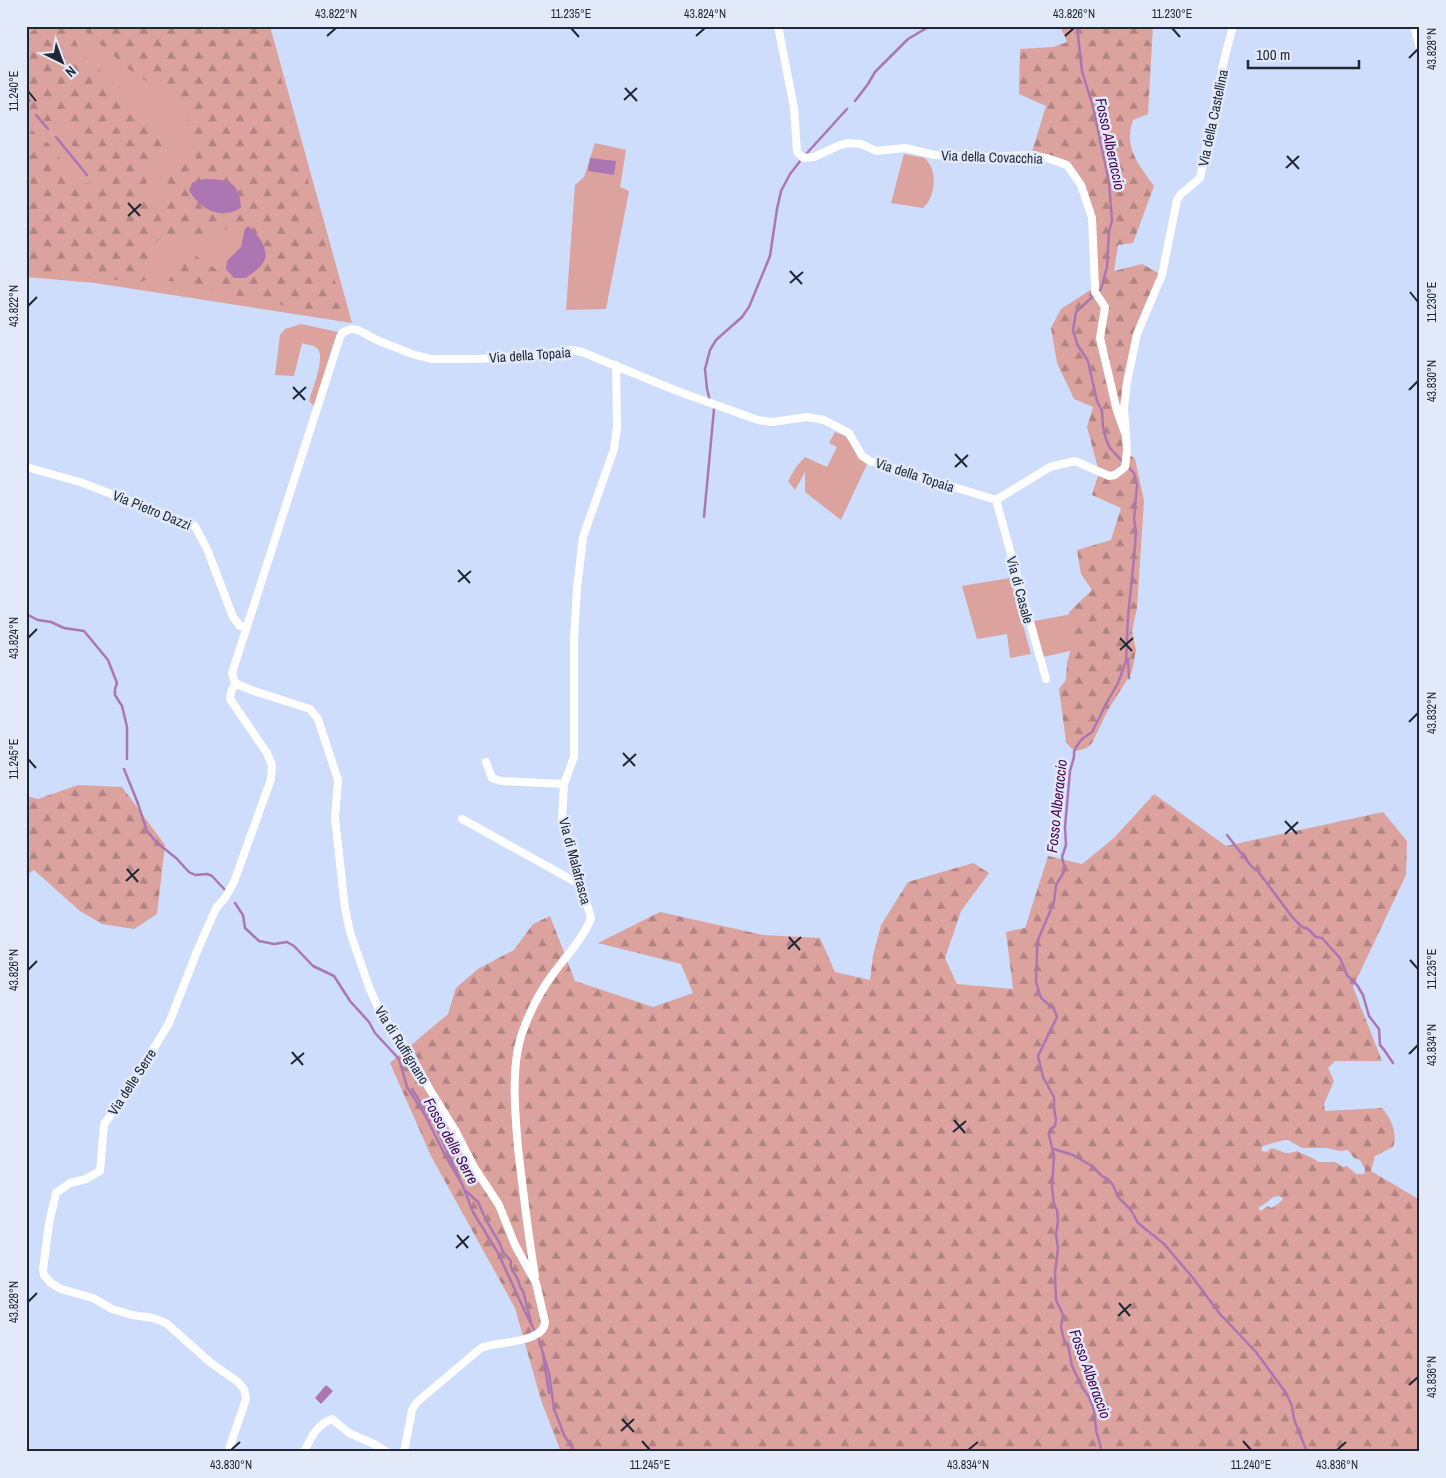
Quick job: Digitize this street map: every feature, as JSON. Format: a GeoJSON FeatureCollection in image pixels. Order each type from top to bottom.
{"type":"FeatureCollection","features":[{"type":"Feature","properties":{"kind":"street","name":"Via della Covacchia"},"geometry":{"type":"LineString","coordinates":[[778,26],[794,108],[797,152],[803,158],[814,157],[848,143],[862,144],[876,151],[905,148],[935,155],[984,157],[1031,155],[1067,165],[1081,185],[1092,218],[1098,294],[1105,307],[1100,338],[1117,411],[1126,436]]}},
{"type":"Feature","properties":{"kind":"street","name":"Via della Castellina"},"geometry":{"type":"LineString","coordinates":[[996,500],[1050,467],[1060,464],[1075,461],[1109,476],[1115,475],[1124,467],[1127,451],[1125,394],[1137,334],[1162,275],[1177,200],[1181,194],[1200,178],[1224,60],[1234,26]]}},
{"type":"Feature","properties":{"kind":"street"},"geometry":{"type":"LineString","coordinates":[[1414,26],[1420,49]]}},
{"type":"Feature","properties":{"kind":"street","name":"Via della Topaia"},"geometry":{"type":"LineString","coordinates":[[247,627],[340,337],[343,332],[351,329],[358,330],[379,341],[412,354],[431,359],[526,356],[572,350],[582,352],[676,391],[758,420],[772,422],[807,417],[824,420],[849,433],[862,456],[870,461],[996,500]]}},
{"type":"Feature","properties":{"kind":"street","name":"Via di Malafrasca"},"geometry":{"type":"LineString","coordinates":[[536,1283],[525,1213],[514,1111],[518,1055],[523,1028],[535,1004],[553,974],[587,928],[590,918],[562,819],[564,784],[574,757],[574,639],[577,588],[584,537],[614,449],[617,427],[616,365]]}},
{"type":"Feature","properties":{"kind":"street","name":"Via Pietro Dazzi"},"geometry":{"type":"LineString","coordinates":[[26,467],[80,482],[195,526],[207,549],[233,617],[240,626],[247,627]]}},
{"type":"Feature","properties":{"kind":"street","name":"Via di Casale"},"geometry":{"type":"LineString","coordinates":[[996,500],[1046,679]]}},
{"type":"Feature","properties":{"kind":"street"},"geometry":{"type":"LineString","coordinates":[[235,682],[232,672],[247,627]]}},
{"type":"Feature","properties":{"kind":"street","name":"Via di Ruffignano"},"geometry":{"type":"LineString","coordinates":[[235,682],[251,690],[310,709],[318,719],[338,780],[335,818],[345,908],[350,932],[369,987],[380,1012],[409,1052],[455,1130],[474,1168],[498,1204],[515,1245],[536,1283],[544,1317],[544,1326],[536,1334],[512,1342],[485,1345],[417,1402],[412,1410],[404,1452]]}},
{"type":"Feature","properties":{"kind":"street","name":"Via delle Serre"},"geometry":{"type":"LineString","coordinates":[[228,1452],[246,1398],[244,1389],[238,1382],[211,1363],[166,1323],[153,1318],[112,1310],[93,1298],[60,1289],[48,1279],[42,1270],[56,1192],[70,1183],[86,1179],[100,1171],[104,1124],[127,1093],[170,1023],[181,990],[212,916],[234,882],[271,779],[272,765],[268,754],[230,699],[235,682]]}},
{"type":"Feature","properties":{"kind":"street"},"geometry":{"type":"LineString","coordinates":[[486,762],[492,778],[502,781],[564,784]]}},
{"type":"Feature","properties":{"kind":"street"},"geometry":{"type":"LineString","coordinates":[[462,819],[581,886]]}},
{"type":"Feature","properties":{"kind":"street"},"geometry":{"type":"LineString","coordinates":[[304,1452],[315,1429],[332,1419],[349,1433],[387,1452]]}},
{"type":"Feature","properties":{"kind":"green space"},"geometry":{"type":"Polygon","coordinates":[[[26,26],[270,26],[352,323],[95,283],[26,277],[26,26]]]}},
{"type":"Feature","properties":{"kind":"green space"},"geometry":{"type":"Polygon","coordinates":[[[33,26],[69,26],[80,51],[91,65],[98,68],[126,96],[151,128],[165,150],[148,177],[143,196],[155,216],[171,185],[163,180],[172,170],[196,160],[194,140],[188,122],[191,102],[163,93],[130,70],[79,26],[267,26],[344,315],[332,316],[152,277],[141,282],[26,272],[26,251],[40,250],[34,240],[26,236],[26,205],[30,201],[31,176],[26,171],[26,131],[29,128],[26,125],[26,36],[34,30],[33,26]],[[62,117],[29,128],[49,144],[66,167],[84,183],[99,185],[100,175],[84,164],[69,140],[62,117]],[[238,223],[218,232],[200,237],[158,240],[147,250],[152,276],[177,266],[195,255],[220,272],[234,278],[262,244],[252,231],[238,223]]]}},
{"type":"Feature","properties":{"kind":"green space"},"geometry":{"type":"Polygon","coordinates":[[[1060,26],[1153,26],[1148,114],[1133,120],[1130,139],[1131,147],[1138,163],[1154,186],[1133,243],[1118,245],[1114,271],[1142,264],[1162,275],[1145,315],[1127,382],[1126,452],[1135,459],[1144,501],[1137,608],[1132,631],[1136,650],[1132,672],[1108,710],[1092,743],[1087,748],[1076,751],[1066,742],[1059,689],[1066,680],[1067,662],[1072,646],[1069,612],[1092,590],[1081,574],[1077,550],[1111,540],[1121,508],[1092,495],[1099,472],[1087,427],[1093,407],[1074,399],[1057,363],[1051,328],[1061,309],[1095,287],[1092,223],[1089,206],[1085,191],[1078,177],[1068,166],[1031,155],[1046,106],[1019,94],[1020,49],[1053,47],[1067,42],[1060,26]]]}},
{"type":"Feature","properties":{"kind":"green space"},"geometry":{"type":"Polygon","coordinates":[[[595,143],[626,150],[620,187],[629,191],[606,309],[566,310],[575,185],[584,177],[595,143]]]}},
{"type":"Feature","properties":{"kind":"green space"},"geometry":{"type":"Polygon","coordinates":[[[904,154],[925,158],[931,168],[934,179],[933,190],[923,208],[891,203],[904,154]]]}},
{"type":"Feature","properties":{"kind":"green space"},"geometry":{"type":"Polygon","coordinates":[[[301,324],[338,332],[314,406],[309,401],[319,367],[320,354],[317,348],[302,343],[294,376],[275,375],[280,335],[285,329],[301,324]]]}},
{"type":"Feature","properties":{"kind":"green space"},"geometry":{"type":"Polygon","coordinates":[[[835,432],[845,436],[867,464],[841,520],[805,492],[805,472],[795,490],[788,481],[796,467],[805,457],[827,467],[837,447],[829,443],[835,432]]]}},
{"type":"Feature","properties":{"kind":"green space"},"geometry":{"type":"Polygon","coordinates":[[[1010,578],[1031,654],[1010,658],[1007,634],[977,639],[962,586],[1010,578]]]}},
{"type":"Feature","properties":{"kind":"green space"},"geometry":{"type":"Polygon","coordinates":[[[1072,614],[1074,650],[1043,657],[1034,621],[1072,614]]]}},
{"type":"Feature","properties":{"kind":"green space"},"geometry":{"type":"Polygon","coordinates":[[[78,785],[122,787],[165,845],[157,914],[134,929],[102,924],[80,911],[34,870],[26,875],[26,796],[38,799],[78,785]]]}},
{"type":"Feature","properties":{"kind":"green space"},"geometry":{"type":"Polygon","coordinates":[[[1154,794],[1226,846],[1383,812],[1407,841],[1406,875],[1353,987],[1382,1061],[1335,1061],[1328,1068],[1334,1081],[1324,1104],[1325,1111],[1382,1108],[1393,1126],[1395,1137],[1393,1147],[1375,1156],[1371,1171],[1420,1200],[1420,1452],[561,1452],[541,1400],[515,1308],[431,1156],[390,1063],[448,1014],[456,988],[478,969],[514,950],[533,924],[550,916],[575,981],[653,1007],[693,993],[681,964],[598,943],[660,912],[763,935],[820,938],[835,972],[870,980],[873,956],[881,925],[908,882],[973,863],[989,873],[961,911],[945,958],[957,984],[1013,989],[1006,932],[1025,928],[1048,856],[1082,864],[1114,838],[1154,794]],[[1288,1140],[1263,1146],[1261,1151],[1267,1152],[1271,1148],[1286,1153],[1297,1151],[1318,1162],[1335,1162],[1343,1167],[1347,1166],[1356,1174],[1364,1174],[1365,1169],[1360,1160],[1354,1158],[1348,1150],[1302,1148],[1288,1140]],[[1273,1197],[1258,1208],[1261,1211],[1267,1206],[1272,1208],[1283,1198],[1273,1197]]]}},
{"type":"Feature","properties":{"kind":"shaded area"},"geometry":{"type":"Polygon","coordinates":[[[590,158],[616,161],[614,175],[588,171],[590,158]]]}},
{"type":"Feature","properties":{"kind":"shaded area"},"geometry":{"type":"Polygon","coordinates":[[[204,179],[231,183],[238,192],[241,208],[226,213],[218,213],[205,208],[189,190],[192,183],[204,179]]]}},
{"type":"Feature","properties":{"kind":"shaded area"},"geometry":{"type":"Polygon","coordinates":[[[248,226],[262,242],[265,252],[264,261],[261,266],[246,278],[234,278],[226,269],[227,261],[241,247],[245,229],[248,226]]]}},
{"type":"Feature","properties":{"kind":"shaded area"},"geometry":{"type":"Polygon","coordinates":[[[326,1385],[333,1391],[321,1404],[315,1398],[326,1385]]]}},
{"type":"Feature","properties":{"kind":"waterway"},"geometry":{"type":"LineString","coordinates":[[855,101],[875,72],[908,39],[930,26]]}},
{"type":"Feature","properties":{"kind":"waterway","name":"Fosso Alberaccio"},"geometry":{"type":"LineString","coordinates":[[1077,26],[1082,71],[1093,107],[1109,182],[1112,221],[1109,231],[1107,267],[1101,289],[1076,312],[1073,330],[1077,344],[1088,361],[1097,401],[1102,411],[1106,439],[1110,448],[1123,462]]}},
{"type":"Feature","properties":{"kind":"waterway"},"geometry":{"type":"LineString","coordinates":[[26,94],[30,101]]}},
{"type":"Feature","properties":{"kind":"waterway"},"geometry":{"type":"LineString","coordinates":[[807,153],[847,109]]}},
{"type":"Feature","properties":{"kind":"waterway"},"geometry":{"type":"LineString","coordinates":[[36,115],[48,129]]}},
{"type":"Feature","properties":{"kind":"waterway"},"geometry":{"type":"LineString","coordinates":[[56,137],[87,175]]}},
{"type":"Feature","properties":{"kind":"waterway"},"geometry":{"type":"LineString","coordinates":[[710,401],[705,369],[710,350],[716,340],[742,317],[749,307],[770,256],[781,191],[790,174],[801,160]]}},
{"type":"Feature","properties":{"kind":"waterway"},"geometry":{"type":"LineString","coordinates":[[704,517],[714,409]]}},
{"type":"Feature","properties":{"kind":"waterway","name":"Fosso Alberaccio"},"geometry":{"type":"LineString","coordinates":[[1102,1452],[1096,1430],[1094,1410],[1072,1366],[1068,1345],[1064,1340],[1061,1327],[1063,1315],[1056,1300],[1055,1273],[1058,1248],[1056,1235],[1058,1221],[1052,1187],[1054,1156],[1049,1135],[1050,1130],[1055,1126],[1056,1120],[1054,1097],[1043,1077],[1038,1056],[1057,1017],[1054,1009],[1041,998],[1036,982],[1038,940],[1054,902],[1056,885],[1065,870],[1062,857],[1066,845],[1065,827],[1070,771],[1074,752],[1082,739],[1092,732],[1118,683],[1126,661],[1136,532],[1134,519],[1137,485],[1134,473],[1127,466]]}},
{"type":"Feature","properties":{"kind":"waterway","name":"Fosso delle Serre"},"geometry":{"type":"LineString","coordinates":[[26,614],[64,628],[84,631],[108,660],[117,683],[115,695],[122,706],[127,727],[127,759]]}},
{"type":"Feature","properties":{"kind":"waterway"},"geometry":{"type":"LineString","coordinates":[[1128,659],[1129,678]]}},
{"type":"Feature","properties":{"kind":"waterway","name":"Fosso delle Serre"},"geometry":{"type":"LineString","coordinates":[[124,769],[147,831],[156,842],[176,858],[189,872],[195,875],[207,874],[212,876],[226,891]]}},
{"type":"Feature","properties":{"kind":"waterway"},"geometry":{"type":"LineString","coordinates":[[1227,835],[1252,867],[1257,870],[1293,918],[1316,937],[1322,938],[1340,958],[1347,975],[1357,985],[1363,995],[1369,1016],[1379,1029],[1380,1045],[1393,1063]]}},
{"type":"Feature","properties":{"kind":"waterway","name":"Fosso delle Serre"},"geometry":{"type":"LineString","coordinates":[[235,903],[243,915],[245,928],[259,941],[274,944],[287,942],[294,946],[313,966],[334,976],[350,1001],[369,1022],[375,1033],[399,1059],[407,1087],[425,1115],[462,1184],[473,1212],[498,1253],[538,1337],[549,1373],[554,1409],[564,1435],[575,1452]]}},
{"type":"Feature","properties":{"kind":"waterway"},"geometry":{"type":"LineString","coordinates":[[412,1089],[435,1125],[459,1177]]}},
{"type":"Feature","properties":{"kind":"waterway"},"geometry":{"type":"LineString","coordinates":[[1054,1149],[1073,1155],[1092,1166],[1108,1179],[1118,1197],[1131,1210],[1138,1223],[1164,1244],[1220,1314],[1256,1352],[1286,1393],[1307,1452]]}},
{"type":"Feature","properties":{"kind":"waterway"},"geometry":{"type":"LineString","coordinates":[[466,1191],[478,1202],[503,1252],[511,1261],[512,1269],[523,1291],[531,1322]]}},
{"type":"Feature","properties":{"kind":"waterway","name":"Fosso delle Serre"},"geometry":{"type":"LineString","coordinates":[[543,1355],[549,1393]]}}]}
